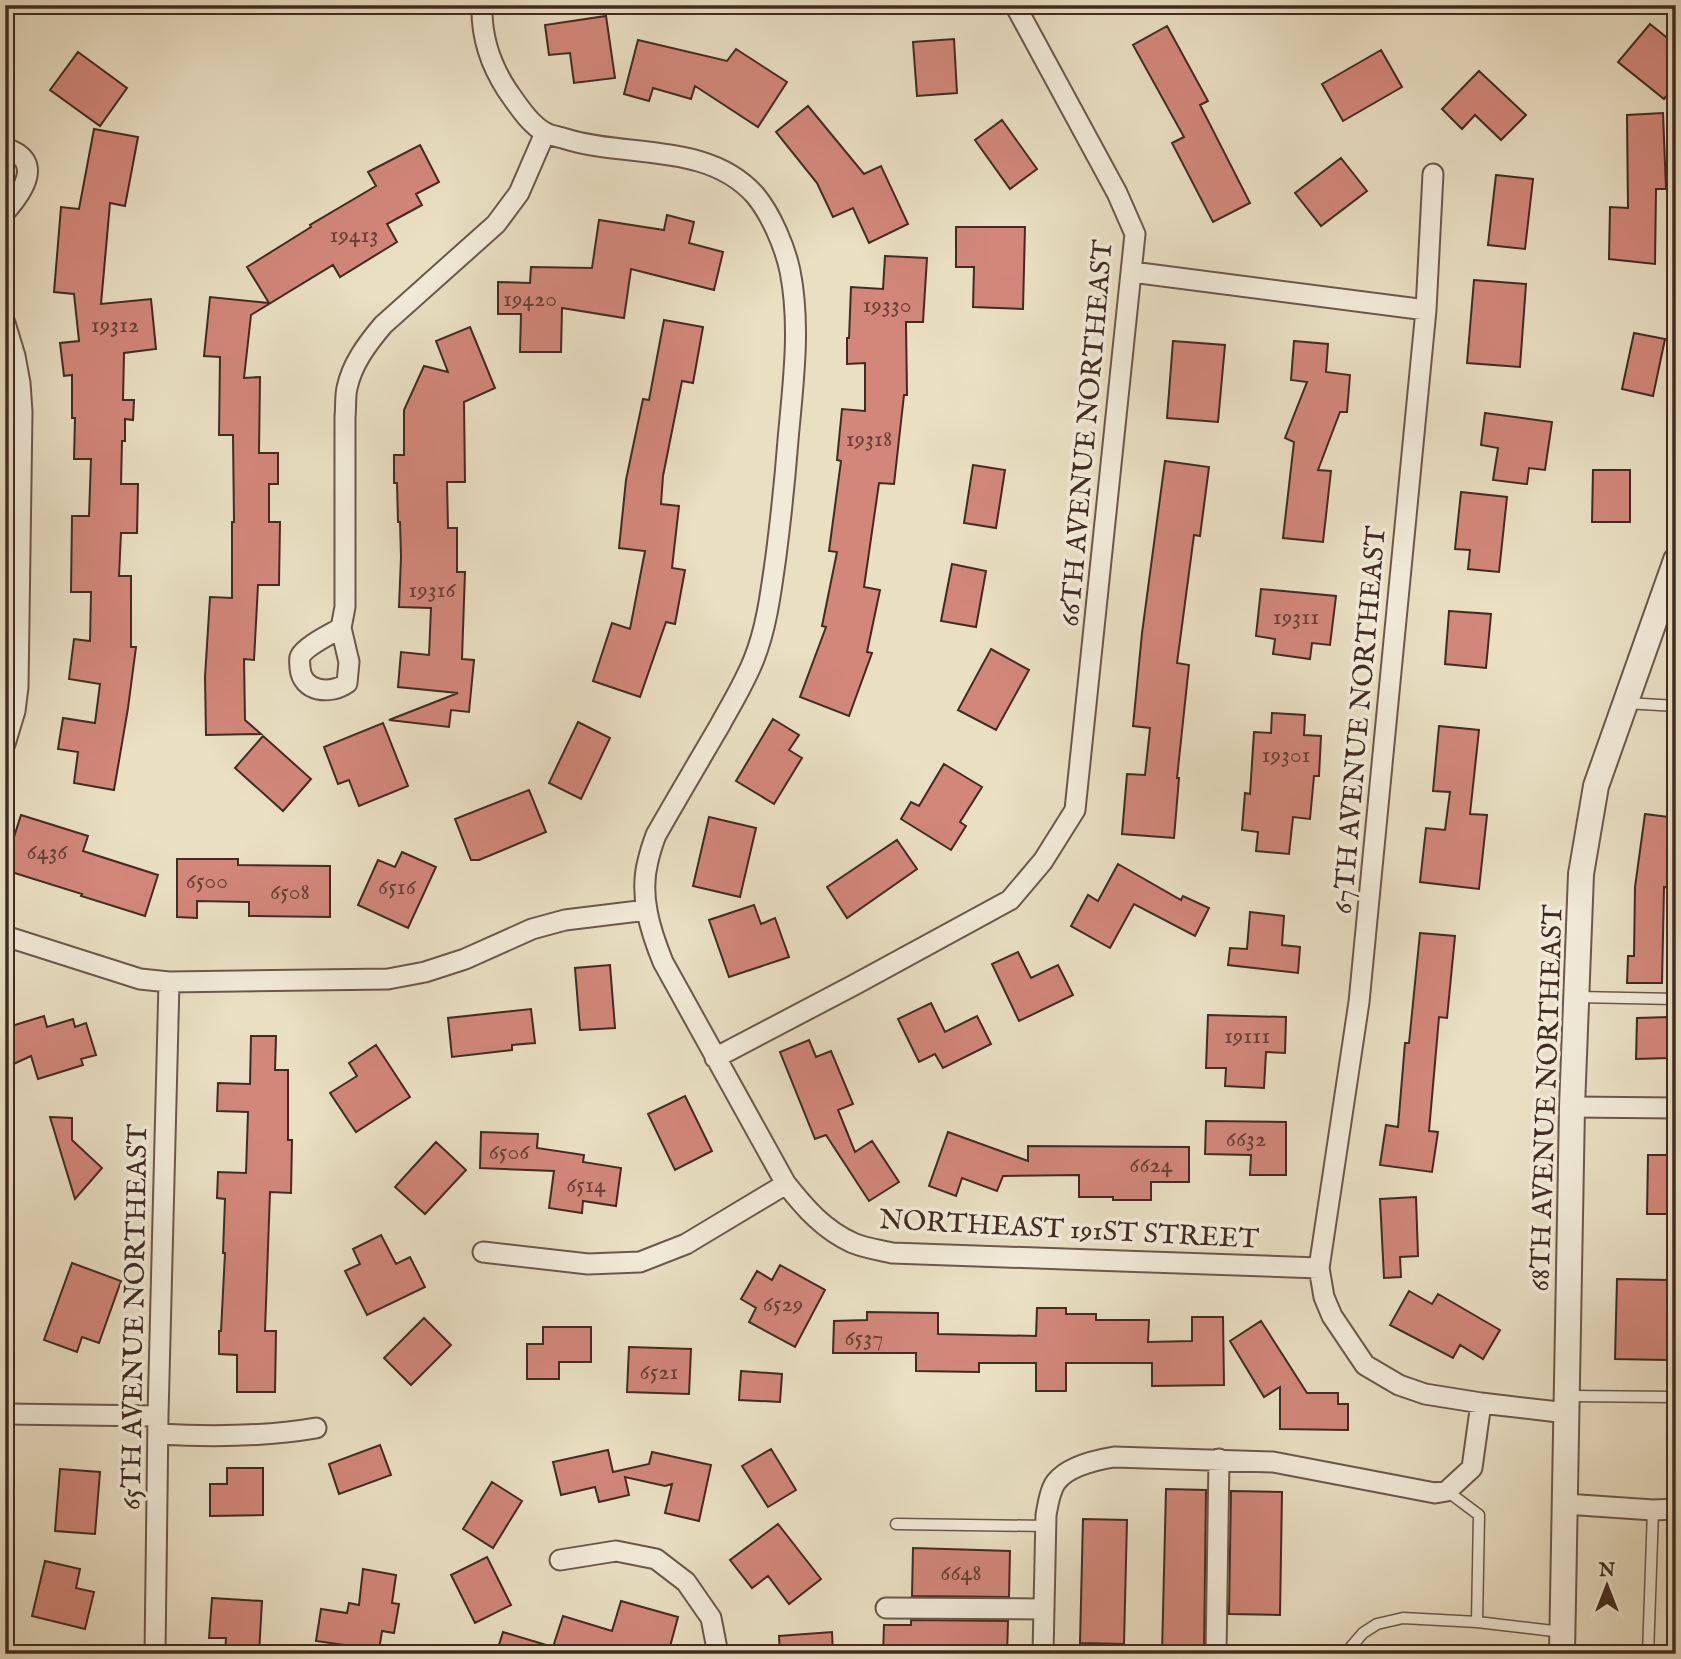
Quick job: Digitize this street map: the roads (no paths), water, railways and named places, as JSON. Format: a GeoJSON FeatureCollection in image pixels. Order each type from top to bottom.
{"type":"FeatureCollection","features":[{"type":"Feature","properties":{"kind":"street"},"geometry":{"type":"LineString","coordinates":[[341,628],[345,607],[345,417],[347,388],[355,365],[383,325],[496,223],[519,193],[545,133],[523,113],[494,68],[482,26],[482,5]]}},
{"type":"Feature","properties":{"kind":"street","name":"66TH AVENUE NORTHEAST"},"geometry":{"type":"LineString","coordinates":[[715,1058],[1010,900],[1043,861],[1075,810],[1135,234],[1117,193],[1015,5]]}},
{"type":"Feature","properties":{"kind":"street","name":"NORTHEAST 191ST STREET"},"geometry":{"type":"LineString","coordinates":[[545,133],[580,144],[672,155],[699,161],[724,171],[756,196],[774,226],[790,269],[794,295],[794,372],[784,500],[764,627],[742,685],[656,835],[645,878],[651,930],[663,961],[786,1184],[820,1223],[855,1244],[892,1253],[1319,1268]]}},
{"type":"Feature","properties":{"kind":"street"},"geometry":{"type":"LineString","coordinates":[[5,148],[24,160],[28,176],[17,199],[5,212]]}},
{"type":"Feature","properties":{"kind":"street","name":"67TH AVENUE NORTHEAST"},"geometry":{"type":"LineString","coordinates":[[1319,1268],[1359,1002],[1426,310],[1433,174]]}},
{"type":"Feature","properties":{"kind":"street"},"geometry":{"type":"LineString","coordinates":[[1132,272],[1426,310]]}},
{"type":"Feature","properties":{"kind":"street"},"geometry":{"type":"LineString","coordinates":[[5,323],[20,383],[22,455],[13,507],[18,687],[15,711],[5,744]]}},
{"type":"Feature","properties":{"kind":"street","name":"68TH AVENUE NORTHEAST"},"geometry":{"type":"LineString","coordinates":[[1562,1643],[1572,1107],[1581,874],[1596,786],[1676,560]]}},
{"type":"Feature","properties":{"kind":"street"},"geometry":{"type":"LineString","coordinates":[[5,936],[140,979],[169,982],[388,979],[425,972],[465,959],[532,929],[565,920],[647,910]]}},
{"type":"Feature","properties":{"kind":"street","name":"65TH AVENUE NORTHEAST"},"geometry":{"type":"LineString","coordinates":[[155,1654],[169,982]]}},
{"type":"Feature","properties":{"kind":"street"},"geometry":{"type":"LineString","coordinates":[[1572,1107],[1676,1108]]}},
{"type":"Feature","properties":{"kind":"street"},"geometry":{"type":"LineString","coordinates":[[483,1252],[588,1264],[640,1262],[686,1244],[786,1184]]}},
{"type":"Feature","properties":{"kind":"street"},"geometry":{"type":"LineString","coordinates":[[1319,1268],[1324,1297],[1332,1316],[1365,1365],[1399,1385],[1425,1394],[1481,1403],[1567,1404]]}},
{"type":"Feature","properties":{"kind":"street"},"geometry":{"type":"LineString","coordinates":[[1043,1654],[1045,1526],[1048,1505],[1057,1480],[1076,1466],[1114,1457],[1273,1462],[1435,1493],[1447,1491],[1472,1468],[1481,1403]]}},
{"type":"Feature","properties":{"kind":"street"},"geometry":{"type":"LineString","coordinates":[[5,1414],[158,1425],[194,1436],[287,1433],[316,1428]]}},
{"type":"Feature","properties":{"kind":"street"},"geometry":{"type":"LineString","coordinates":[[1216,1654],[1219,1459]]}},
{"type":"Feature","properties":{"kind":"street"},"geometry":{"type":"LineString","coordinates":[[1565,1504],[1676,1509]]}},
{"type":"Feature","properties":{"kind":"street"},"geometry":{"type":"LineString","coordinates":[[560,1560],[616,1551],[656,1559],[686,1582],[711,1618],[718,1654]]}},
{"type":"Feature","properties":{"kind":"street"},"geometry":{"type":"LineString","coordinates":[[886,1608],[1044,1609]]}},
{"type":"Feature","properties":{"kind":"lane"},"geometry":{"type":"LineString","coordinates":[[1625,703],[1676,706]]}},
{"type":"Feature","properties":{"kind":"lane"},"geometry":{"type":"LineString","coordinates":[[1576,997],[1676,999]]}},
{"type":"Feature","properties":{"kind":"lane"},"geometry":{"type":"LineString","coordinates":[[1567,1404],[1676,1397]]}},
{"type":"Feature","properties":{"kind":"lane"},"geometry":{"type":"LineString","coordinates":[[1447,1491],[1479,1515],[1477,1622]]}},
{"type":"Feature","properties":{"kind":"lane"},"geometry":{"type":"LineString","coordinates":[[1648,1654],[1654,1510]]}},
{"type":"Feature","properties":{"kind":"lane"},"geometry":{"type":"LineString","coordinates":[[895,1524],[1045,1526]]}},
{"type":"Feature","properties":{"kind":"lane"},"geometry":{"type":"LineString","coordinates":[[1345,1654],[1363,1633],[1377,1624],[1403,1618],[1477,1622],[1562,1643]]}}]}
